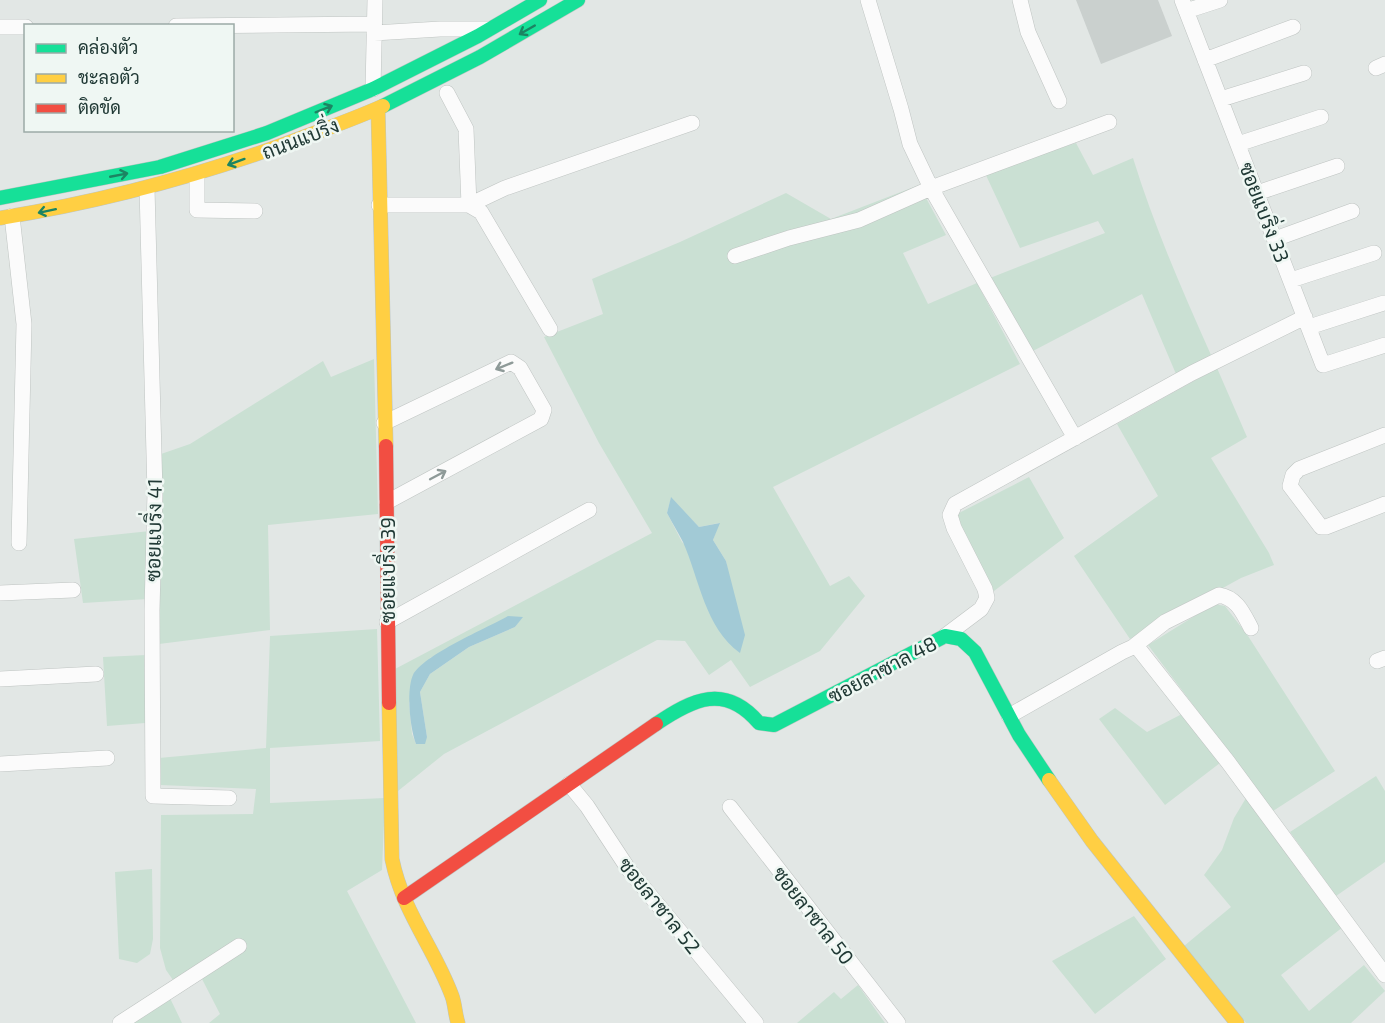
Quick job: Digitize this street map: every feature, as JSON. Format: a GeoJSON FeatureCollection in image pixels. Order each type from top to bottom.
{"type":"FeatureCollection","features":[{"type":"Feature","properties":{"kind":"street"},"geometry":{"type":"LineString","coordinates":[[373,89],[375,0]]}},
{"type":"Feature","properties":{"kind":"street","name":"ถนนแบริ่ง"},"geometry":{"type":"LineString","coordinates":[[0,198],[160,167],[267,133],[373,89],[491,29],[540,0]]}},
{"type":"Feature","properties":{"kind":"street","name":"ถนนแบริ่ง"},"geometry":{"type":"LineString","coordinates":[[6,217],[39,213],[197,175],[378,109],[487,53],[578,0]]}},
{"type":"Feature","properties":{"kind":"street"},"geometry":{"type":"LineString","coordinates":[[868,0],[910,144],[931,188],[1074,438]]}},
{"type":"Feature","properties":{"kind":"street"},"geometry":{"type":"LineString","coordinates":[[1020,0],[1028,32],[1059,101]]}},
{"type":"Feature","properties":{"kind":"street"},"geometry":{"type":"LineString","coordinates":[[1184,6],[1220,0]]}},
{"type":"Feature","properties":{"kind":"street","name":"ซอยแบริ่ง 33"},"geometry":{"type":"LineString","coordinates":[[1184,6],[1323,365],[1385,345]]}},
{"type":"Feature","properties":{"kind":"street"},"geometry":{"type":"LineString","coordinates":[[0,27],[24,27]]}},
{"type":"Feature","properties":{"kind":"street"},"geometry":{"type":"LineString","coordinates":[[234,27],[491,29]]}},
{"type":"Feature","properties":{"kind":"street"},"geometry":{"type":"LineString","coordinates":[[1205,60],[1293,27]]}},
{"type":"Feature","properties":{"kind":"street"},"geometry":{"type":"LineString","coordinates":[[1221,99],[1304,74]]}},
{"type":"Feature","properties":{"kind":"street"},"geometry":{"type":"LineString","coordinates":[[447,93],[466,129],[469,205]]}},
{"type":"Feature","properties":{"kind":"street","name":"ซอยแบริ่ง 39"},"geometry":{"type":"LineString","coordinates":[[378,109],[392,859],[404,898],[453,999],[455,1021]]}},
{"type":"Feature","properties":{"kind":"street"},"geometry":{"type":"LineString","coordinates":[[1238,144],[1322,117]]}},
{"type":"Feature","properties":{"kind":"street"},"geometry":{"type":"LineString","coordinates":[[735,256],[789,238],[859,220],[931,188],[1109,122]]}},
{"type":"Feature","properties":{"kind":"street"},"geometry":{"type":"LineString","coordinates":[[379,205],[469,205],[505,188],[692,123]]}},
{"type":"Feature","properties":{"kind":"street"},"geometry":{"type":"LineString","coordinates":[[1257,193],[1337,166]]}},
{"type":"Feature","properties":{"kind":"street"},"geometry":{"type":"LineString","coordinates":[[197,175],[197,210],[255,211]]}},
{"type":"Feature","properties":{"kind":"street","name":"ซอยแบริ่ง 41"},"geometry":{"type":"LineString","coordinates":[[147,188],[155,493],[152,599],[153,796],[229,798]]}},
{"type":"Feature","properties":{"kind":"street"},"geometry":{"type":"LineString","coordinates":[[469,205],[481,212],[489,223],[550,329]]}},
{"type":"Feature","properties":{"kind":"street"},"geometry":{"type":"LineString","coordinates":[[1275,239],[1352,212]]}},
{"type":"Feature","properties":{"kind":"street"},"geometry":{"type":"LineString","coordinates":[[6,217],[24,324],[19,543]]}},
{"type":"Feature","properties":{"kind":"street"},"geometry":{"type":"LineString","coordinates":[[1291,280],[1374,253]]}},
{"type":"Feature","properties":{"kind":"street"},"geometry":{"type":"LineString","coordinates":[[945,636],[981,609],[987,598],[985,589],[954,528],[950,516],[955,504],[1192,373],[1307,322],[1384,303]]}},
{"type":"Feature","properties":{"kind":"street"},"geometry":{"type":"LineString","coordinates":[[384,423],[511,362],[520,368],[544,410],[542,419],[387,502]]}},
{"type":"Feature","properties":{"kind":"street"},"geometry":{"type":"LineString","coordinates":[[1385,435],[1299,469],[1293,475],[1290,486],[1324,527],[1385,504]]}},
{"type":"Feature","properties":{"kind":"street"},"geometry":{"type":"LineString","coordinates":[[387,622],[589,510]]}},
{"type":"Feature","properties":{"kind":"street"},"geometry":{"type":"LineString","coordinates":[[0,593],[73,590]]}},
{"type":"Feature","properties":{"kind":"street"},"geometry":{"type":"LineString","coordinates":[[1009,716],[1133,647],[1165,622],[1219,595],[1228,596],[1237,603],[1251,628]]}},
{"type":"Feature","properties":{"kind":"street","name":"ซอยลาซาล 48"},"geometry":{"type":"LineString","coordinates":[[404,898],[681,707],[713,697],[736,703],[748,710],[759,723],[774,725],[945,636],[961,639],[975,652],[1019,735],[1092,841],[1237,1023]]}},
{"type":"Feature","properties":{"kind":"street"},"geometry":{"type":"LineString","coordinates":[[1133,647],[1138,648],[1228,762],[1385,975]]}},
{"type":"Feature","properties":{"kind":"street"},"geometry":{"type":"LineString","coordinates":[[0,679],[96,674]]}},
{"type":"Feature","properties":{"kind":"street"},"geometry":{"type":"LineString","coordinates":[[0,764],[107,758]]}},
{"type":"Feature","properties":{"kind":"street","name":"ซอยลาซาล 52"},"geometry":{"type":"LineString","coordinates":[[570,784],[629,870],[756,1023]]}},
{"type":"Feature","properties":{"kind":"street","name":"ซอยลาซาล 50"},"geometry":{"type":"LineString","coordinates":[[730,807],[898,1023]]}},
{"type":"Feature","properties":{"kind":"street"},"geometry":{"type":"LineString","coordinates":[[120,1023],[239,946]]}},
{"type":"Feature","properties":{"kind":"green space"},"geometry":{"type":"Polygon","coordinates":[[[1076,143],[1093,175],[1133,158],[1159,233],[1211,355],[1176,374],[1142,294],[1031,352],[990,278],[1105,233],[1098,221],[1020,248],[984,171],[1076,143]]]}},
{"type":"Feature","properties":{"kind":"green space"},"geometry":{"type":"Polygon","coordinates":[[[919,185],[946,235],[903,253],[928,304],[977,283],[1020,364],[773,487],[830,586],[849,576],[865,596],[820,651],[750,687],[731,660],[709,675],[685,641],[657,640],[444,754],[398,791],[395,669],[652,533],[599,443],[544,337],[603,314],[592,279],[680,242],[786,193],[831,219],[919,185]],[[671,498],[667,513],[682,542],[731,587],[726,561],[713,540],[719,523],[699,527],[671,498]],[[522,617],[430,658],[409,703],[412,734],[416,744],[427,737],[420,692],[430,674],[469,647],[515,627],[522,617]]]}},
{"type":"Feature","properties":{"kind":"green space"},"geometry":{"type":"Polygon","coordinates":[[[374,359],[378,514],[268,525],[270,630],[159,644],[161,454],[190,444],[323,361],[331,377],[374,359]]]}},
{"type":"Feature","properties":{"kind":"green space"},"geometry":{"type":"Polygon","coordinates":[[[1217,368],[1247,437],[1211,458],[1274,565],[1241,578],[1130,639],[1074,556],[1158,496],[1117,424],[1217,368]]]}},
{"type":"Feature","properties":{"kind":"green space"},"geometry":{"type":"Polygon","coordinates":[[[1029,477],[1064,538],[994,591],[956,524],[957,514],[1029,477]]]}},
{"type":"Feature","properties":{"kind":"green space"},"geometry":{"type":"Polygon","coordinates":[[[150,531],[148,599],[83,603],[74,539],[150,531]]]}},
{"type":"Feature","properties":{"kind":"green space"},"geometry":{"type":"Polygon","coordinates":[[[1214,604],[1225,606],[1248,636],[1335,771],[1273,811],[1148,645],[1214,604]]]}},
{"type":"Feature","properties":{"kind":"green space"},"geometry":{"type":"Polygon","coordinates":[[[377,629],[380,741],[270,748],[270,803],[385,798],[382,870],[347,891],[416,1023],[209,1023],[220,1014],[202,979],[186,989],[173,980],[166,970],[160,948],[161,815],[253,814],[256,789],[160,785],[159,758],[266,748],[270,636],[377,629]]]}},
{"type":"Feature","properties":{"kind":"green space"},"geometry":{"type":"Polygon","coordinates":[[[146,655],[145,723],[107,726],[103,657],[146,655]]]}},
{"type":"Feature","properties":{"kind":"green space"},"geometry":{"type":"Polygon","coordinates":[[[1115,708],[1147,732],[1182,714],[1220,763],[1165,805],[1099,719],[1115,708]]]}},
{"type":"Feature","properties":{"kind":"green space"},"geometry":{"type":"Polygon","coordinates":[[[1376,776],[1385,791],[1385,862],[1336,896],[1290,832],[1376,776]]]}},
{"type":"Feature","properties":{"kind":"green space"},"geometry":{"type":"Polygon","coordinates":[[[1246,798],[1301,868],[1301,875],[1343,927],[1281,975],[1309,1011],[1364,965],[1385,991],[1351,1023],[1246,1023],[1184,946],[1231,907],[1204,875],[1222,850],[1234,818],[1246,798]]]}},
{"type":"Feature","properties":{"kind":"green space"},"geometry":{"type":"Polygon","coordinates":[[[152,869],[153,939],[150,954],[137,963],[119,959],[115,872],[152,869]]]}},
{"type":"Feature","properties":{"kind":"green space"},"geometry":{"type":"Polygon","coordinates":[[[1134,916],[1166,959],[1095,1014],[1052,961],[1134,916]]]}},
{"type":"Feature","properties":{"kind":"green space"},"geometry":{"type":"Polygon","coordinates":[[[858,985],[885,1023],[797,1023],[834,992],[841,999],[858,985]]]}},
{"type":"Feature","properties":{"kind":"green space"},"geometry":{"type":"Polygon","coordinates":[[[169,996],[182,1023],[128,1023],[169,996]]]}},
{"type":"Feature","properties":{"kind":"water"},"geometry":{"type":"Polygon","coordinates":[[[671,497],[699,527],[720,523],[713,540],[726,561],[745,635],[740,653],[728,643],[704,602],[689,556],[667,513],[671,497]]]}},
{"type":"Feature","properties":{"kind":"water"},"geometry":{"type":"Polygon","coordinates":[[[508,616],[523,617],[515,627],[469,647],[430,674],[420,692],[427,737],[425,744],[416,744],[410,710],[413,675],[429,659],[456,642],[508,616]]]}},
{"type":"Feature","properties":{"kind":"building"},"geometry":{"type":"Polygon","coordinates":[[[1076,0],[1158,0],[1172,36],[1101,64],[1076,0]]]}},
{"type":"Feature","properties":{"kind":"traffic: fast"},"geometry":{"type":"LineString","coordinates":[[0,198],[160,167],[267,133],[373,89],[478,36],[540,0]]}},
{"type":"Feature","properties":{"kind":"traffic: fast"},"geometry":{"type":"LineString","coordinates":[[383,106],[480,57],[578,0]]}},
{"type":"Feature","properties":{"kind":"traffic: fast"},"geometry":{"type":"LineString","coordinates":[[656,724],[696,702],[721,699],[734,703],[759,723],[774,725],[945,636],[961,639],[975,652],[1019,735],[1049,780]]}},
{"type":"Feature","properties":{"kind":"traffic: slow"},"geometry":{"type":"LineString","coordinates":[[0,218],[112,196],[185,177],[293,141],[383,106]]}},
{"type":"Feature","properties":{"kind":"traffic: slow"},"geometry":{"type":"LineString","coordinates":[[378,109],[386,446]]}},
{"type":"Feature","properties":{"kind":"traffic: slow"},"geometry":{"type":"LineString","coordinates":[[389,703],[392,859],[403,896],[445,978],[458,1023]]}},
{"type":"Feature","properties":{"kind":"traffic: slow"},"geometry":{"type":"LineString","coordinates":[[1049,780],[1092,841],[1237,1023]]}},
{"type":"Feature","properties":{"kind":"traffic: jam"},"geometry":{"type":"LineString","coordinates":[[386,446],[389,703]]}},
{"type":"Feature","properties":{"kind":"traffic: jam"},"geometry":{"type":"LineString","coordinates":[[404,898],[656,724]]}}]}
